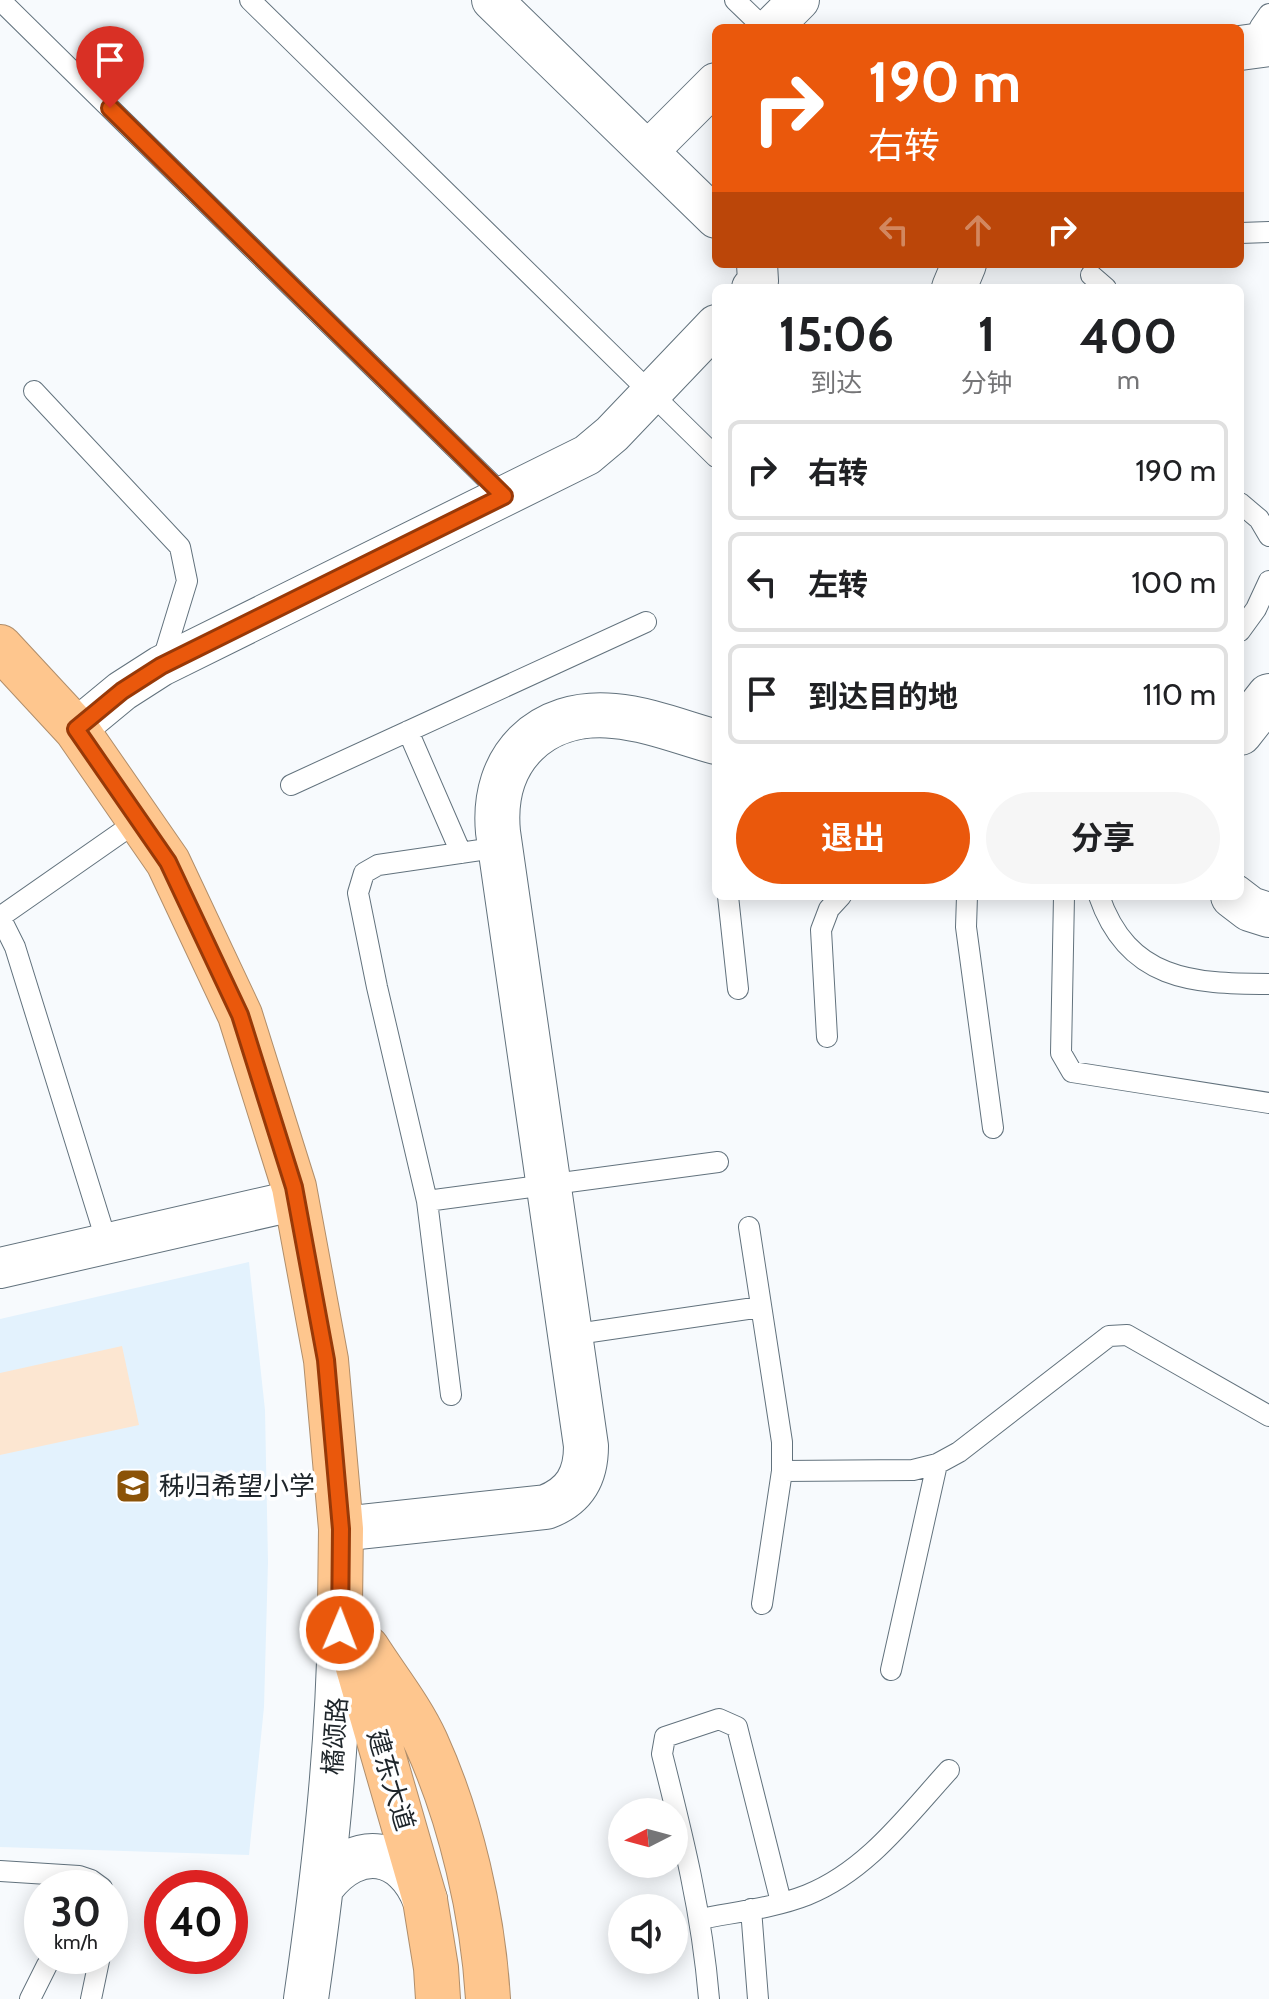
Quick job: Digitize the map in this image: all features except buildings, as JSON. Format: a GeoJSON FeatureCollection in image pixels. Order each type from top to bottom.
{"type":"FeatureCollection","features":[{"type":"Feature","properties":{"kind":"highway","name":"橘颂路"},"geometry":{"type":"LineString","coordinates":[[0,647],[76,729],[168,862],[240,1015],[297,1200],[326,1360],[341,1529],[340,1605]]}},
{"type":"Feature","properties":{"kind":"highway","name":"建东大道"},"geometry":{"type":"LineString","coordinates":[[340,1605],[425,1900],[438,1999]]}},
{"type":"Feature","properties":{"kind":"highway","name":"建东大道"},"geometry":{"type":"LineString","coordinates":[[340,1605],[425,1740],[452,1813],[472,1887],[486,1964],[488,1999]]}},
{"type":"Feature","properties":{"kind":"street"},"geometry":{"type":"LineString","coordinates":[[492,0],[712,214]]}},
{"type":"Feature","properties":{"kind":"street"},"geometry":{"type":"LineString","coordinates":[[775,24],[799,0]]}},
{"type":"Feature","properties":{"kind":"street"},"geometry":{"type":"LineString","coordinates":[[648,151],[712,87]]}},
{"type":"Feature","properties":{"kind":"street"},"geometry":{"type":"LineString","coordinates":[[76,729],[122,691],[161,666],[587,455],[612,434],[712,329]]}},
{"type":"Feature","properties":{"kind":"street"},"geometry":{"type":"LineString","coordinates":[[1244,728],[1269,696]]}},
{"type":"Feature","properties":{"kind":"street"},"geometry":{"type":"LineString","coordinates":[[341,1529],[546,1507],[566,1497],[580,1481],[586,1458],[549,1185],[481,850],[505,773],[520,748],[542,730],[578,716],[604,715],[631,718],[712,741]]}},
{"type":"Feature","properties":{"kind":"street"},"geometry":{"type":"LineString","coordinates":[[1238,900],[1250,909],[1269,915]]}},
{"type":"Feature","properties":{"kind":"street"},"geometry":{"type":"LineString","coordinates":[[0,1268],[297,1200]]}},
{"type":"Feature","properties":{"kind":"street","name":"橘颂路"},"geometry":{"type":"LineString","coordinates":[[306,1999],[323,1885],[339,1681],[340,1605]]}},
{"type":"Feature","properties":{"kind":"street"},"geometry":{"type":"LineString","coordinates":[[323,1885],[333,1871],[347,1862],[379,1856],[394,1860],[407,1869],[418,1881],[425,1900]]}},
{"type":"Feature","properties":{"kind":"lane"},"geometry":{"type":"LineString","coordinates":[[0,0],[504,496]]}},
{"type":"Feature","properties":{"kind":"lane"},"geometry":{"type":"LineString","coordinates":[[250,0],[712,453]]}},
{"type":"Feature","properties":{"kind":"lane"},"geometry":{"type":"LineString","coordinates":[[735,0],[760,24]]}},
{"type":"Feature","properties":{"kind":"lane"},"geometry":{"type":"LineString","coordinates":[[1244,233],[1269,232]]}},
{"type":"Feature","properties":{"kind":"lane"},"geometry":{"type":"LineString","coordinates":[[34,391],[180,547],[187,581],[161,666]]}},
{"type":"Feature","properties":{"kind":"lane"},"geometry":{"type":"LineString","coordinates":[[1244,506],[1259,519],[1269,536]]}},
{"type":"Feature","properties":{"kind":"lane"},"geometry":{"type":"LineString","coordinates":[[1244,626],[1269,581]]}},
{"type":"Feature","properties":{"kind":"lane"},"geometry":{"type":"LineString","coordinates":[[291,785],[646,622]]}},
{"type":"Feature","properties":{"kind":"lane"},"geometry":{"type":"LineString","coordinates":[[408,731],[481,850],[378,865],[364,873],[358,893],[427,1201],[451,1395]]}},
{"type":"Feature","properties":{"kind":"lane"},"geometry":{"type":"LineString","coordinates":[[107,1243],[15,947],[0,917],[139,820]]}},
{"type":"Feature","properties":{"kind":"lane"},"geometry":{"type":"LineString","coordinates":[[728,900],[738,989]]}},
{"type":"Feature","properties":{"kind":"lane"},"geometry":{"type":"LineString","coordinates":[[827,1037],[821,930],[829,909],[837,900]]}},
{"type":"Feature","properties":{"kind":"lane"},"geometry":{"type":"LineString","coordinates":[[967,900],[966,927],[993,1128]]}},
{"type":"Feature","properties":{"kind":"lane"},"geometry":{"type":"LineString","coordinates":[[1064,900],[1061,1053],[1072,1072],[1269,1103]]}},
{"type":"Feature","properties":{"kind":"lane"},"geometry":{"type":"LineString","coordinates":[[1101,900],[1126,946],[1153,966],[1187,980],[1204,983],[1269,984]]}},
{"type":"Feature","properties":{"kind":"lane"},"geometry":{"type":"LineString","coordinates":[[427,1201],[718,1162]]}},
{"type":"Feature","properties":{"kind":"lane"},"geometry":{"type":"LineString","coordinates":[[749,1227],[782,1442],[782,1471],[762,1604]]}},
{"type":"Feature","properties":{"kind":"lane"},"geometry":{"type":"LineString","coordinates":[[570,1335],[761,1307]]}},
{"type":"Feature","properties":{"kind":"lane"},"geometry":{"type":"LineString","coordinates":[[782,1471],[913,1470],[937,1464],[959,1452],[1109,1336],[1127,1335],[1269,1416]]}},
{"type":"Feature","properties":{"kind":"lane"},"geometry":{"type":"LineString","coordinates":[[891,1670],[937,1464]]}},
{"type":"Feature","properties":{"kind":"lane"},"geometry":{"type":"LineString","coordinates":[[709,1999],[694,1882],[662,1754],[665,1737],[719,1719],[737,1727],[781,1902]]}},
{"type":"Feature","properties":{"kind":"lane"},"geometry":{"type":"LineString","coordinates":[[700,1919],[781,1902],[819,1889],[855,1868],[949,1770]]}},
{"type":"Feature","properties":{"kind":"lane"},"geometry":{"type":"LineString","coordinates":[[0,1871],[24,1873]]}},
{"type":"Feature","properties":{"kind":"lane"},"geometry":{"type":"LineString","coordinates":[[751,1909],[758,1999]]}},
{"type":"Feature","properties":{"kind":"lane"},"geometry":{"type":"LineString","coordinates":[[30,1999],[42,1974]]}},
{"type":"Feature","properties":{"kind":"lane"},"geometry":{"type":"LineString","coordinates":[[91,1999],[96,1974]]}},
{"type":"Feature","properties":{"kind":"shaded area","name":"秭归希望小学"},"geometry":{"type":"Polygon","coordinates":[[[249,1262],[265,1410],[268,1562],[264,1707],[249,1855],[0,1847],[0,1319],[249,1262]]]}},
{"type":"Feature","properties":{"kind":"shaded area"},"geometry":{"type":"Polygon","coordinates":[[[122,1346],[139,1425],[0,1455],[0,1373],[122,1346]]]}},
{"type":"Feature","properties":{"kind":"place","name":"秭归希望小学"},"geometry":{"type":"Point","coordinates":[133,1486]}},
{"type":"Feature","properties":{"kind":"route"},"geometry":{"type":"LineString","coordinates":[[110,108],[504,496],[161,666],[122,691],[76,729],[168,862],[240,1015],[294,1187],[326,1360],[341,1529],[340,1630]]}}]}
